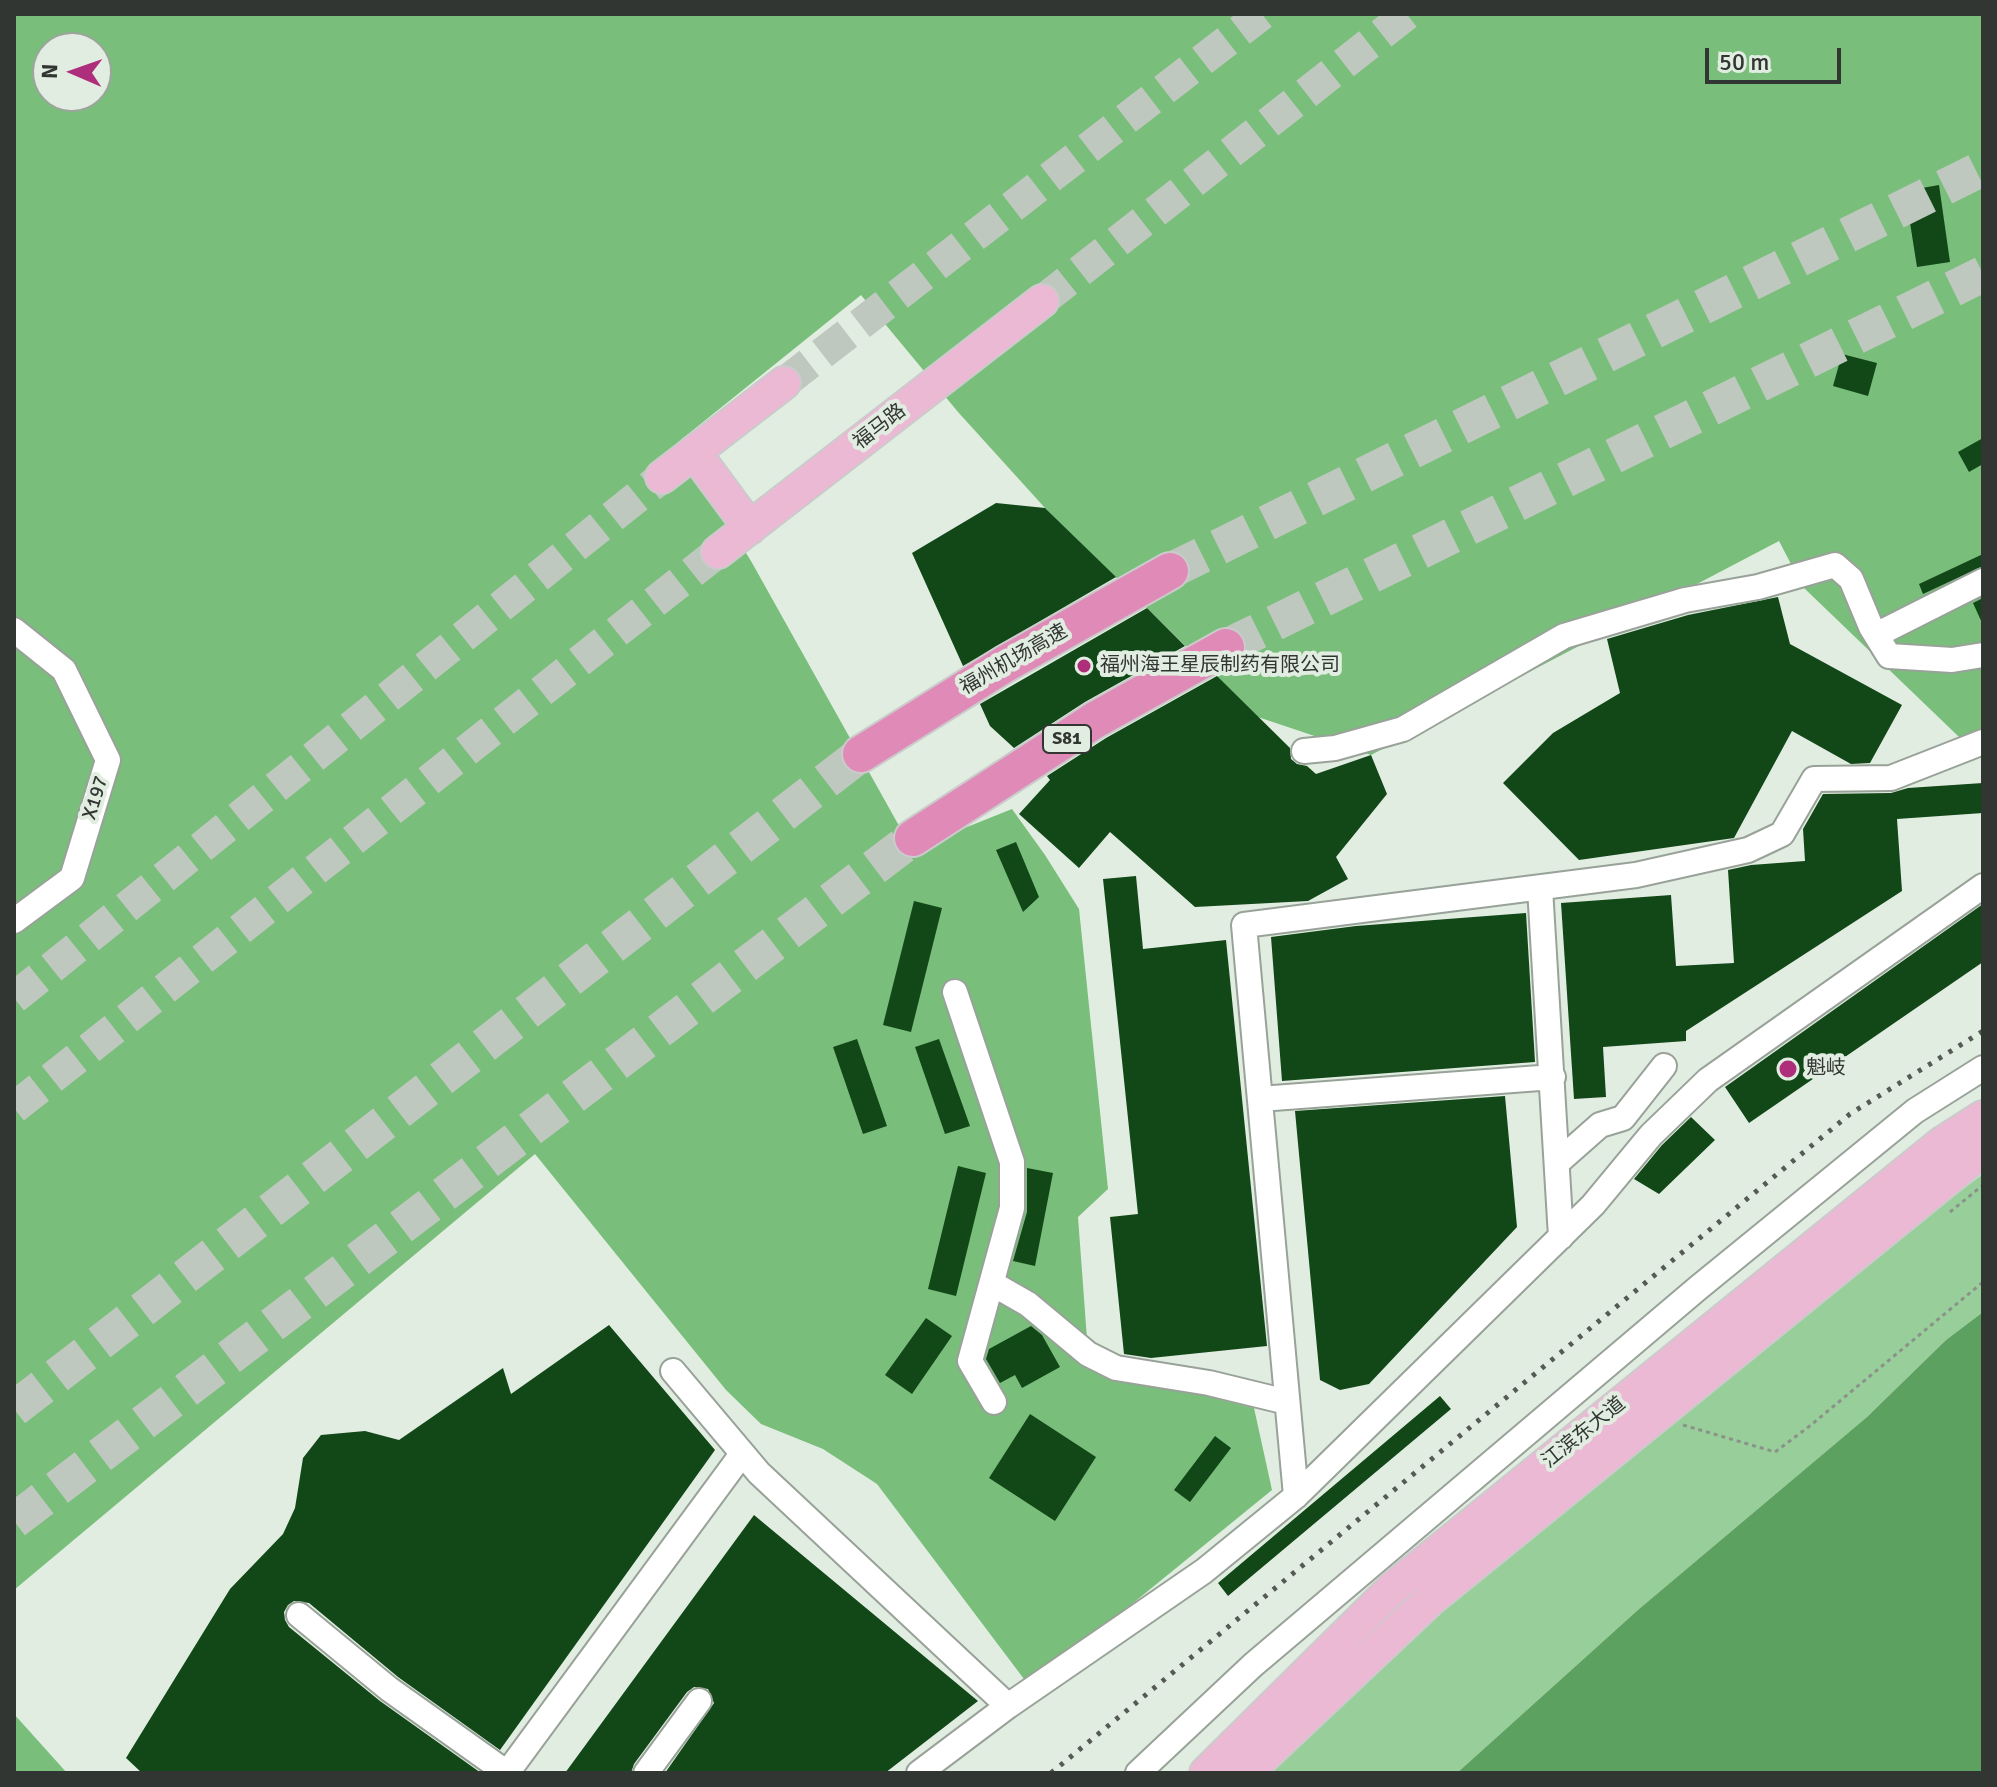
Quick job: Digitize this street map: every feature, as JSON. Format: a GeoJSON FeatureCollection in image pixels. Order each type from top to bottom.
{"type":"FeatureCollection","features":[{"type":"Feature","properties":{"kind":"highway","name":"福州机场高速"},"geometry":{"type":"LineString","coordinates":[[861,754],[1005,664],[1170,571]]}},
{"type":"Feature","properties":{"kind":"highway","name":"S81"},"geometry":{"type":"LineString","coordinates":[[913,838],[1095,720],[1226,647]]}},
{"type":"Feature","properties":{"kind":"main road","name":"福马路"},"geometry":{"type":"LineString","coordinates":[[718,552],[1042,301]]}},
{"type":"Feature","properties":{"kind":"main road"},"geometry":{"type":"LineString","coordinates":[[662,477],[784,383]]}},
{"type":"Feature","properties":{"kind":"main road"},"geometry":{"type":"LineString","coordinates":[[694,452],[750,528]]}},
{"type":"Feature","properties":{"kind":"main road","name":"江滨东大道"},"geometry":{"type":"LineString","coordinates":[[1206,1773],[1392,1589],[1941,1144],[1983,1117]]}},
{"type":"Feature","properties":{"kind":"main road"},"geometry":{"type":"LineString","coordinates":[[1246,1773],[1432,1598],[1983,1150]]}},
{"type":"Feature","properties":{"kind":"street"},"geometry":{"type":"LineString","coordinates":[[1304,751],[1335,748],[1403,729],[1564,636],[1685,600],[1758,587],[1835,565],[1851,579],[1889,656],[1952,660],[1983,655]]}},
{"type":"Feature","properties":{"kind":"street"},"geometry":{"type":"LineString","coordinates":[[1876,635],[1983,581]]}},
{"type":"Feature","properties":{"kind":"street","name":"X197"},"geometry":{"type":"LineString","coordinates":[[14,630],[64,670],[108,760],[72,878],[14,921]]}},
{"type":"Feature","properties":{"kind":"street"},"geometry":{"type":"LineString","coordinates":[[1296,1496],[1244,925],[1636,875],[1748,850],[1782,834],[1814,779],[1891,778],[1983,742]]}},
{"type":"Feature","properties":{"kind":"street"},"geometry":{"type":"LineString","coordinates":[[919,1773],[1008,1706],[1204,1571],[1296,1496],[1593,1205],[1651,1135],[1708,1080],[1983,886]]}},
{"type":"Feature","properties":{"kind":"street"},"geometry":{"type":"LineString","coordinates":[[1540,888],[1561,1237]]}},
{"type":"Feature","properties":{"kind":"street"},"geometry":{"type":"LineString","coordinates":[[955,992],[1012,1162],[1012,1208],[970,1361],[994,1402]]}},
{"type":"Feature","properties":{"kind":"street"},"geometry":{"type":"LineString","coordinates":[[1557,1163],[1600,1125],[1623,1118],[1664,1066]]}},
{"type":"Feature","properties":{"kind":"street"},"geometry":{"type":"LineString","coordinates":[[1138,1773],[1253,1665],[1698,1288],[1915,1111],[1983,1068]]}},
{"type":"Feature","properties":{"kind":"street"},"geometry":{"type":"LineString","coordinates":[[1260,1099],[1553,1077]]}},
{"type":"Feature","properties":{"kind":"street"},"geometry":{"type":"LineString","coordinates":[[993,1284],[1028,1304],[1088,1354],[1116,1368],[1209,1383],[1287,1402]]}},
{"type":"Feature","properties":{"kind":"street"},"geometry":{"type":"LineString","coordinates":[[673,1371],[759,1473],[1008,1706]]}},
{"type":"Feature","properties":{"kind":"street"},"geometry":{"type":"LineString","coordinates":[[299,1615],[389,1689],[507,1773],[742,1454]]}},
{"type":"Feature","properties":{"kind":"street"},"geometry":{"type":"LineString","coordinates":[[646,1773],[699,1701]]}},
{"type":"Feature","properties":{"kind":"path"},"geometry":{"type":"LineString","coordinates":[[1679,1423],[1775,1452],[1983,1282]]}},
{"type":"Feature","properties":{"kind":"shaded area"},"geometry":{"type":"Polygon","coordinates":[[[14,14],[1983,14],[1983,760],[1803,587],[1779,541],[1371,755],[1258,717],[1045,508],[958,412],[861,295],[677,443],[751,561],[912,849],[1012,809],[1079,909],[1108,1189],[1078,1217],[1089,1366],[1254,1408],[1272,1490],[1030,1687],[877,1484],[823,1449],[761,1424],[726,1390],[535,1154],[14,1590],[14,14]]]}},
{"type":"Feature","properties":{"kind":"shaded area"},"geometry":{"type":"Polygon","coordinates":[[[1983,1174],[1983,1312],[1946,1340],[1867,1417],[1639,1609],[1457,1773],[1258,1773],[1504,1555],[1795,1316],[1983,1174]]]}},
{"type":"Feature","properties":{"kind":"shaded area"},"geometry":{"type":"Polygon","coordinates":[[[1983,1312],[1983,1773],[1457,1773],[1639,1609],[1867,1417],[1946,1340],[1983,1312]]]}},
{"type":"Feature","properties":{"kind":"shaded area"},"geometry":{"type":"Polygon","coordinates":[[[14,1714],[67,1773],[14,1773],[14,1714]]]}},
{"type":"Feature","properties":{"kind":"building"},"geometry":{"type":"Polygon","coordinates":[[[1939,185],[1950,262],[1917,267],[1905,191],[1939,185]]]}},
{"type":"Feature","properties":{"kind":"building"},"geometry":{"type":"Polygon","coordinates":[[[1842,354],[1877,363],[1868,396],[1833,386],[1842,354]]]}},
{"type":"Feature","properties":{"kind":"building"},"geometry":{"type":"Polygon","coordinates":[[[1983,438],[1983,464],[1969,472],[1958,452],[1983,438]]]}},
{"type":"Feature","properties":{"kind":"building"},"geometry":{"type":"Polygon","coordinates":[[[996,503],[1045,508],[1116,577],[963,666],[912,553],[996,503]]]}},
{"type":"Feature","properties":{"kind":"building"},"geometry":{"type":"Polygon","coordinates":[[[1983,554],[1983,566],[1923,594],[1919,584],[1983,554]]]}},
{"type":"Feature","properties":{"kind":"building"},"geometry":{"type":"Polygon","coordinates":[[[1778,597],[1790,644],[1902,705],[1870,763],[1851,764],[1792,731],[1734,838],[1579,860],[1503,783],[1553,733],[1620,693],[1607,639],[1688,615],[1778,597]]]}},
{"type":"Feature","properties":{"kind":"building"},"geometry":{"type":"Polygon","coordinates":[[[1983,598],[1983,625],[1973,603],[1983,598]]]}},
{"type":"Feature","properties":{"kind":"building"},"geometry":{"type":"Polygon","coordinates":[[[1147,608],[1185,646],[1085,702],[1014,748],[990,726],[980,704],[1147,608]]]}},
{"type":"Feature","properties":{"kind":"building"},"geometry":{"type":"Polygon","coordinates":[[[1217,676],[1290,748],[1291,759],[1297,764],[1307,766],[1316,774],[1371,755],[1387,794],[1336,857],[1348,879],[1308,901],[1195,907],[1110,832],[1079,868],[1019,814],[1050,780],[1047,776],[1106,738],[1217,676]]]}},
{"type":"Feature","properties":{"kind":"building"},"geometry":{"type":"Polygon","coordinates":[[[1983,783],[1983,813],[1897,819],[1902,891],[1686,1031],[1686,1041],[1603,1047],[1606,1097],[1574,1099],[1561,903],[1671,895],[1676,966],[1734,963],[1728,870],[1805,861],[1803,829],[1823,794],[1891,793],[1908,788],[1983,783]]]}},
{"type":"Feature","properties":{"kind":"building"},"geometry":{"type":"Polygon","coordinates":[[[1016,842],[1039,897],[1023,912],[996,850],[1016,842]]]}},
{"type":"Feature","properties":{"kind":"building"},"geometry":{"type":"Polygon","coordinates":[[[1136,876],[1143,949],[1226,940],[1267,1346],[1151,1358],[1124,1354],[1110,1217],[1138,1214],[1103,879],[1136,876]]]}},
{"type":"Feature","properties":{"kind":"building"},"geometry":{"type":"Polygon","coordinates":[[[914,901],[942,908],[911,1032],[883,1025],[914,901]]]}},
{"type":"Feature","properties":{"kind":"building"},"geometry":{"type":"Polygon","coordinates":[[[1983,904],[1983,962],[1749,1123],[1725,1087],[1983,904]]]}},
{"type":"Feature","properties":{"kind":"building"},"geometry":{"type":"Polygon","coordinates":[[[1526,913],[1535,1062],[1282,1081],[1271,937],[1356,926],[1526,913]]]}},
{"type":"Feature","properties":{"kind":"building"},"geometry":{"type":"Polygon","coordinates":[[[857,1039],[887,1126],[863,1134],[833,1047],[857,1039]]]}},
{"type":"Feature","properties":{"kind":"building"},"geometry":{"type":"Polygon","coordinates":[[[939,1039],[970,1126],[945,1134],[915,1047],[939,1039]]]}},
{"type":"Feature","properties":{"kind":"building"},"geometry":{"type":"Polygon","coordinates":[[[1505,1096],[1517,1227],[1369,1384],[1340,1390],[1320,1380],[1295,1111],[1505,1096]]]}},
{"type":"Feature","properties":{"kind":"building"},"geometry":{"type":"Polygon","coordinates":[[[1691,1117],[1715,1140],[1659,1194],[1634,1179],[1662,1145],[1691,1117]]]}},
{"type":"Feature","properties":{"kind":"building"},"geometry":{"type":"Polygon","coordinates":[[[958,1166],[986,1173],[956,1296],[928,1289],[958,1166]]]}},
{"type":"Feature","properties":{"kind":"building"},"geometry":{"type":"Polygon","coordinates":[[[1027,1168],[1053,1173],[1035,1266],[1013,1261],[1027,1212],[1027,1168]]]}},
{"type":"Feature","properties":{"kind":"building"},"geometry":{"type":"Polygon","coordinates":[[[926,1318],[952,1336],[912,1394],[885,1375],[926,1318]]]}},
{"type":"Feature","properties":{"kind":"building"},"geometry":{"type":"Polygon","coordinates":[[[609,1325],[715,1450],[500,1750],[398,1677],[309,1603],[294,1601],[284,1612],[289,1627],[380,1701],[481,1773],[142,1773],[126,1758],[230,1589],[283,1534],[295,1508],[303,1458],[321,1435],[365,1431],[399,1440],[503,1368],[511,1394],[609,1325]]]}},
{"type":"Feature","properties":{"kind":"building"},"geometry":{"type":"Polygon","coordinates":[[[1031,1326],[1042,1335],[1060,1367],[1022,1388],[1015,1375],[1000,1383],[986,1359],[989,1349],[1031,1326]]]}},
{"type":"Feature","properties":{"kind":"building"},"geometry":{"type":"Polygon","coordinates":[[[1440,1396],[1451,1409],[1228,1596],[1218,1583],[1440,1396]]]}},
{"type":"Feature","properties":{"kind":"building"},"geometry":{"type":"Polygon","coordinates":[[[1030,1414],[1096,1457],[1055,1521],[989,1478],[1030,1414]]]}},
{"type":"Feature","properties":{"kind":"building"},"geometry":{"type":"Polygon","coordinates":[[[1215,1436],[1231,1448],[1190,1502],[1174,1490],[1215,1436]]]}},
{"type":"Feature","properties":{"kind":"building"},"geometry":{"type":"Polygon","coordinates":[[[754,1515],[978,1701],[885,1773],[665,1773],[714,1703],[708,1689],[694,1687],[687,1692],[634,1764],[631,1773],[565,1773],[754,1515]]]}},
{"type":"Feature","properties":{"kind":"tunnel"},"geometry":{"type":"LineString","coordinates":[[784,383],[1262,14]]}},
{"type":"Feature","properties":{"kind":"tunnel"},"geometry":{"type":"LineString","coordinates":[[1042,301],[1407,14]]}},
{"type":"Feature","properties":{"kind":"tunnel"},"geometry":{"type":"LineString","coordinates":[[1170,571],[1983,168]]}},
{"type":"Feature","properties":{"kind":"tunnel"},"geometry":{"type":"LineString","coordinates":[[1226,647],[1983,274]]}},
{"type":"Feature","properties":{"kind":"tunnel"},"geometry":{"type":"LineString","coordinates":[[14,998],[662,477]]}},
{"type":"Feature","properties":{"kind":"tunnel"},"geometry":{"type":"LineString","coordinates":[[14,1108],[718,552]]}},
{"type":"Feature","properties":{"kind":"tunnel"},"geometry":{"type":"LineString","coordinates":[[14,1409],[861,754]]}},
{"type":"Feature","properties":{"kind":"tunnel"},"geometry":{"type":"LineString","coordinates":[[14,1521],[913,838]]}},
{"type":"Feature","properties":{"kind":"railway"},"geometry":{"type":"LineString","coordinates":[[1051,1773],[1850,1114],[1983,1031]]}},
{"type":"Feature","properties":{"kind":"place","name":"福州海王星辰制药有限公司"},"geometry":{"type":"Point","coordinates":[1084,666]}},
{"type":"Feature","properties":{"kind":"place","name":"魁岐"},"geometry":{"type":"Point","coordinates":[1788,1069]}}]}
